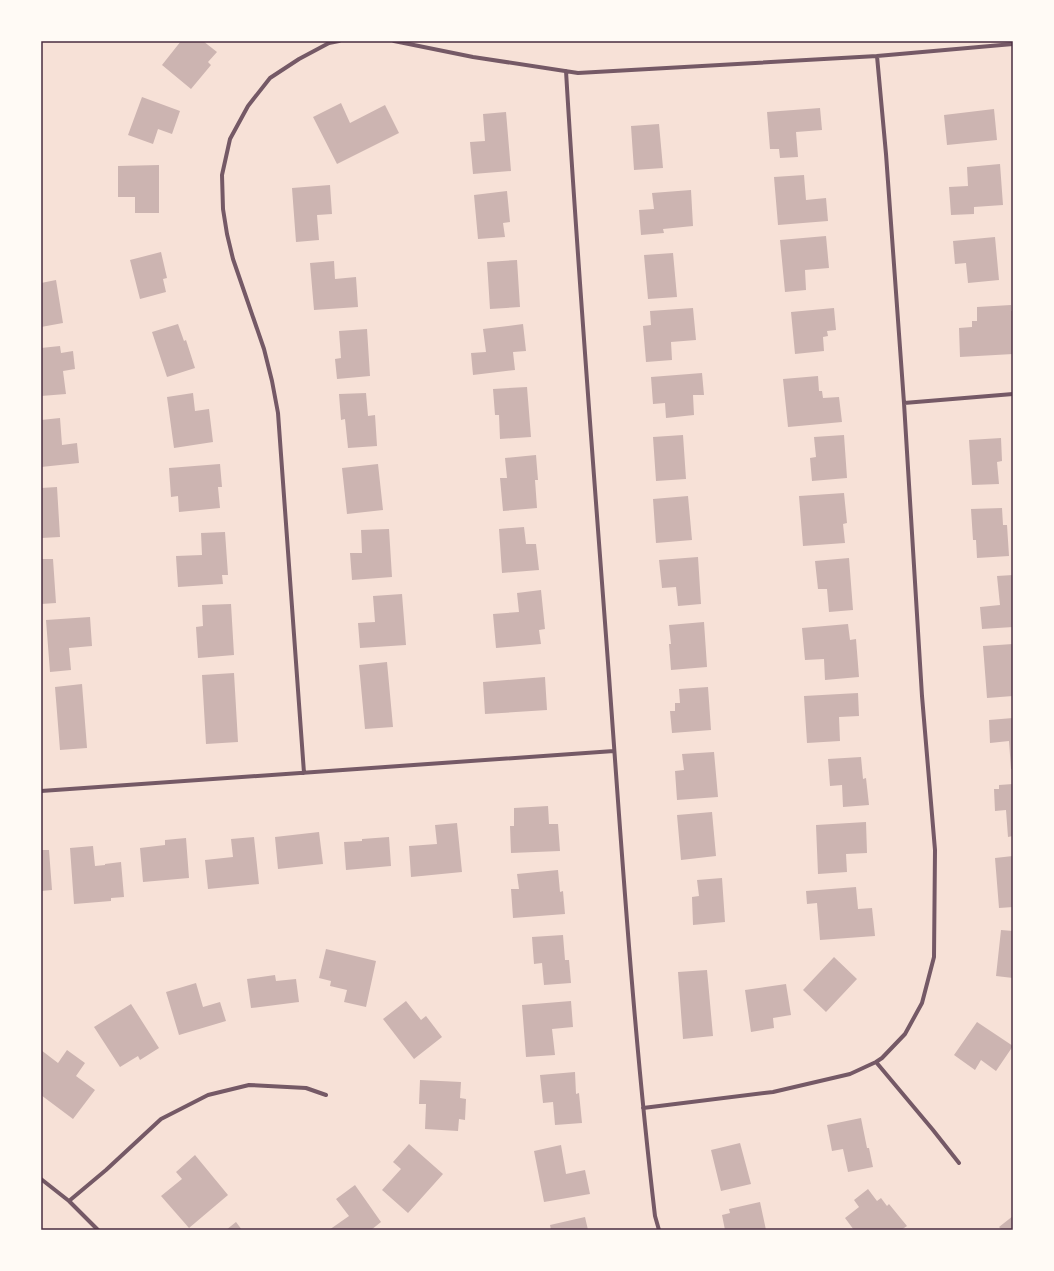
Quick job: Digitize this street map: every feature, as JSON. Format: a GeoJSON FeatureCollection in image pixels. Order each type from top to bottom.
{"type":"FeatureCollection","features":[{"type":"Feature","properties":{"kind":"street"},"geometry":{"type":"LineString","coordinates":[[304,773],[278,413],[264,349],[233,260],[228,240],[223,210],[222,176],[230,139],[248,106],[270,78],[299,59],[329,43],[339,41]]}},
{"type":"Feature","properties":{"kind":"street"},"geometry":{"type":"LineString","coordinates":[[394,41],[473,57],[578,73],[877,56],[1013,44]]}},
{"type":"Feature","properties":{"kind":"street"},"geometry":{"type":"LineString","coordinates":[[643,1108],[773,1092],[850,1074],[876,1062],[882,1058],[905,1034],[922,1003],[934,957],[935,850],[922,696],[904,403],[886,154],[877,56]]}},
{"type":"Feature","properties":{"kind":"street"},"geometry":{"type":"LineString","coordinates":[[566,71],[614,751],[643,1108],[659,1230]]}},
{"type":"Feature","properties":{"kind":"street"},"geometry":{"type":"LineString","coordinates":[[904,403],[1013,394]]}},
{"type":"Feature","properties":{"kind":"street"},"geometry":{"type":"LineString","coordinates":[[41,791],[614,751]]}},
{"type":"Feature","properties":{"kind":"street"},"geometry":{"type":"LineString","coordinates":[[876,1062],[959,1163]]}},
{"type":"Feature","properties":{"kind":"street"},"geometry":{"type":"LineString","coordinates":[[69,1201],[106,1170],[161,1119],[208,1095],[249,1084],[306,1088],[326,1094]]}},
{"type":"Feature","properties":{"kind":"street"},"geometry":{"type":"LineString","coordinates":[[41,1179],[69,1201],[98,1230]]}},
{"type":"Feature","properties":{"kind":"building"},"geometry":{"type":"Polygon","coordinates":[[[181,41],[203,41],[217,52],[208,62],[211,65],[191,89],[162,65],[181,41]]]}},
{"type":"Feature","properties":{"kind":"building"},"geometry":{"type":"Polygon","coordinates":[[[142,97],[180,111],[172,134],[158,129],[153,144],[128,135],[142,97]]]}},
{"type":"Feature","properties":{"kind":"building"},"geometry":{"type":"Polygon","coordinates":[[[341,103],[350,123],[385,105],[399,133],[337,164],[313,117],[341,103]]]}},
{"type":"Feature","properties":{"kind":"building"},"geometry":{"type":"Polygon","coordinates":[[[820,108],[822,130],[796,132],[798,157],[780,158],[779,149],[770,149],[767,112],[820,108]]]}},
{"type":"Feature","properties":{"kind":"building"},"geometry":{"type":"Polygon","coordinates":[[[994,109],[997,140],[947,145],[944,115],[994,109]]]}},
{"type":"Feature","properties":{"kind":"building"},"geometry":{"type":"Polygon","coordinates":[[[506,112],[511,171],[473,174],[470,142],[485,141],[483,114],[506,112]]]}},
{"type":"Feature","properties":{"kind":"building"},"geometry":{"type":"Polygon","coordinates":[[[659,124],[663,168],[634,170],[631,126],[659,124]]]}},
{"type":"Feature","properties":{"kind":"building"},"geometry":{"type":"Polygon","coordinates":[[[1000,164],[1003,205],[974,207],[974,214],[951,215],[949,187],[968,186],[967,167],[1000,164]]]}},
{"type":"Feature","properties":{"kind":"building"},"geometry":{"type":"Polygon","coordinates":[[[159,165],[159,213],[135,213],[135,197],[118,197],[118,166],[159,165]]]}},
{"type":"Feature","properties":{"kind":"building"},"geometry":{"type":"Polygon","coordinates":[[[804,175],[806,200],[826,198],[828,221],[778,225],[774,177],[804,175]]]}},
{"type":"Feature","properties":{"kind":"building"},"geometry":{"type":"Polygon","coordinates":[[[330,185],[332,214],[317,215],[319,240],[296,242],[292,188],[330,185]]]}},
{"type":"Feature","properties":{"kind":"building"},"geometry":{"type":"Polygon","coordinates":[[[691,190],[693,226],[663,229],[664,233],[641,235],[639,210],[654,209],[652,193],[691,190]]]}},
{"type":"Feature","properties":{"kind":"building"},"geometry":{"type":"Polygon","coordinates":[[[507,191],[510,222],[503,223],[505,237],[478,239],[474,195],[507,191]]]}},
{"type":"Feature","properties":{"kind":"building"},"geometry":{"type":"Polygon","coordinates":[[[826,236],[829,268],[805,270],[806,290],[785,292],[780,240],[826,236]]]}},
{"type":"Feature","properties":{"kind":"building"},"geometry":{"type":"Polygon","coordinates":[[[995,237],[999,280],[968,283],[966,263],[955,264],[953,241],[995,237]]]}},
{"type":"Feature","properties":{"kind":"building"},"geometry":{"type":"Polygon","coordinates":[[[161,252],[167,278],[163,279],[166,292],[140,299],[130,260],[161,252]]]}},
{"type":"Feature","properties":{"kind":"building"},"geometry":{"type":"Polygon","coordinates":[[[673,253],[677,297],[648,299],[644,255],[673,253]]]}},
{"type":"Feature","properties":{"kind":"building"},"geometry":{"type":"Polygon","coordinates":[[[517,260],[520,307],[490,309],[487,262],[517,260]]]}},
{"type":"Feature","properties":{"kind":"building"},"geometry":{"type":"Polygon","coordinates":[[[334,261],[335,279],[356,277],[358,307],[314,310],[310,263],[334,261]]]}},
{"type":"Feature","properties":{"kind":"building"},"geometry":{"type":"Polygon","coordinates":[[[56,280],[63,323],[41,327],[41,283],[56,280]]]}},
{"type":"Feature","properties":{"kind":"building"},"geometry":{"type":"Polygon","coordinates":[[[1011,305],[1011,311],[1013,311],[1013,354],[960,357],[959,328],[972,327],[972,321],[977,321],[977,307],[1011,305]]]}},
{"type":"Feature","properties":{"kind":"building"},"geometry":{"type":"Polygon","coordinates":[[[693,308],[696,340],[671,342],[672,360],[646,362],[643,326],[651,325],[650,311],[693,308]]]}},
{"type":"Feature","properties":{"kind":"building"},"geometry":{"type":"Polygon","coordinates":[[[834,308],[836,330],[827,331],[828,336],[823,337],[824,351],[795,354],[791,312],[834,308]]]}},
{"type":"Feature","properties":{"kind":"building"},"geometry":{"type":"Polygon","coordinates":[[[178,324],[184,341],[186,340],[195,368],[167,377],[152,332],[178,324]]]}},
{"type":"Feature","properties":{"kind":"building"},"geometry":{"type":"Polygon","coordinates":[[[523,324],[526,351],[513,352],[515,370],[473,375],[471,353],[486,352],[483,329],[523,324]]]}},
{"type":"Feature","properties":{"kind":"building"},"geometry":{"type":"Polygon","coordinates":[[[367,329],[370,376],[337,379],[335,359],[341,358],[339,331],[367,329]]]}},
{"type":"Feature","properties":{"kind":"building"},"geometry":{"type":"Polygon","coordinates":[[[60,346],[61,353],[73,351],[75,369],[63,371],[66,394],[41,396],[41,348],[60,346]]]}},
{"type":"Feature","properties":{"kind":"building"},"geometry":{"type":"Polygon","coordinates":[[[702,373],[704,395],[693,395],[694,415],[666,418],[665,403],[653,404],[651,377],[702,373]]]}},
{"type":"Feature","properties":{"kind":"building"},"geometry":{"type":"Polygon","coordinates":[[[818,376],[819,391],[822,391],[823,398],[839,397],[842,422],[788,427],[783,379],[818,376]]]}},
{"type":"Feature","properties":{"kind":"building"},"geometry":{"type":"Polygon","coordinates":[[[527,387],[531,437],[500,439],[499,415],[495,415],[493,389],[527,387]]]}},
{"type":"Feature","properties":{"kind":"building"},"geometry":{"type":"Polygon","coordinates":[[[193,393],[195,411],[209,409],[213,442],[174,448],[167,397],[193,393]]]}},
{"type":"Feature","properties":{"kind":"building"},"geometry":{"type":"Polygon","coordinates":[[[366,393],[368,416],[375,415],[377,446],[348,448],[345,419],[341,420],[339,394],[366,393]]]}},
{"type":"Feature","properties":{"kind":"building"},"geometry":{"type":"Polygon","coordinates":[[[60,418],[62,445],[77,443],[79,463],[41,467],[41,420],[60,418]]]}},
{"type":"Feature","properties":{"kind":"building"},"geometry":{"type":"Polygon","coordinates":[[[683,435],[686,479],[656,481],[653,437],[683,435]]]}},
{"type":"Feature","properties":{"kind":"building"},"geometry":{"type":"Polygon","coordinates":[[[844,435],[847,478],[812,481],[810,458],[816,457],[814,437],[844,435]]]}},
{"type":"Feature","properties":{"kind":"building"},"geometry":{"type":"Polygon","coordinates":[[[1001,438],[1002,461],[997,462],[999,484],[972,485],[969,440],[1001,438]]]}},
{"type":"Feature","properties":{"kind":"building"},"geometry":{"type":"Polygon","coordinates":[[[536,455],[538,480],[535,480],[537,508],[503,511],[500,478],[507,478],[505,458],[536,455]]]}},
{"type":"Feature","properties":{"kind":"building"},"geometry":{"type":"Polygon","coordinates":[[[220,464],[222,487],[218,487],[220,508],[179,512],[178,496],[171,497],[169,468],[220,464]]]}},
{"type":"Feature","properties":{"kind":"building"},"geometry":{"type":"Polygon","coordinates":[[[378,464],[383,510],[347,514],[342,468],[378,464]]]}},
{"type":"Feature","properties":{"kind":"building"},"geometry":{"type":"Polygon","coordinates":[[[57,487],[60,537],[41,538],[41,488],[57,487]]]}},
{"type":"Feature","properties":{"kind":"building"},"geometry":{"type":"Polygon","coordinates":[[[844,493],[847,523],[843,524],[845,543],[803,546],[799,496],[844,493]]]}},
{"type":"Feature","properties":{"kind":"building"},"geometry":{"type":"Polygon","coordinates":[[[688,496],[692,540],[656,543],[653,499],[688,496]]]}},
{"type":"Feature","properties":{"kind":"building"},"geometry":{"type":"Polygon","coordinates":[[[1002,508],[1003,525],[1007,525],[1009,556],[977,558],[976,540],[973,540],[971,509],[1002,508]]]}},
{"type":"Feature","properties":{"kind":"building"},"geometry":{"type":"Polygon","coordinates":[[[524,527],[526,544],[536,544],[539,570],[502,573],[499,529],[524,527]]]}},
{"type":"Feature","properties":{"kind":"building"},"geometry":{"type":"Polygon","coordinates":[[[389,529],[392,577],[352,580],[350,553],[362,553],[361,530],[389,529]]]}},
{"type":"Feature","properties":{"kind":"building"},"geometry":{"type":"Polygon","coordinates":[[[225,532],[228,575],[222,575],[223,584],[178,587],[176,556],[202,555],[201,533],[225,532]]]}},
{"type":"Feature","properties":{"kind":"building"},"geometry":{"type":"Polygon","coordinates":[[[698,557],[701,604],[678,606],[676,587],[662,588],[659,560],[698,557]]]}},
{"type":"Feature","properties":{"kind":"building"},"geometry":{"type":"Polygon","coordinates":[[[849,558],[853,610],[829,612],[827,589],[818,589],[815,561],[849,558]]]}},
{"type":"Feature","properties":{"kind":"building"},"geometry":{"type":"Polygon","coordinates":[[[41,559],[53,559],[56,603],[41,604],[41,559]]]}},
{"type":"Feature","properties":{"kind":"building"},"geometry":{"type":"Polygon","coordinates":[[[1013,575],[1013,627],[982,629],[980,607],[1000,605],[997,576],[1013,575]]]}},
{"type":"Feature","properties":{"kind":"building"},"geometry":{"type":"Polygon","coordinates":[[[541,590],[545,629],[539,630],[541,644],[496,648],[493,614],[519,612],[517,593],[541,590]]]}},
{"type":"Feature","properties":{"kind":"building"},"geometry":{"type":"Polygon","coordinates":[[[402,594],[406,645],[360,648],[358,623],[375,622],[373,596],[402,594]]]}},
{"type":"Feature","properties":{"kind":"building"},"geometry":{"type":"Polygon","coordinates":[[[231,604],[234,655],[198,658],[196,627],[203,626],[202,605],[231,604]]]}},
{"type":"Feature","properties":{"kind":"building"},"geometry":{"type":"Polygon","coordinates":[[[90,617],[92,646],[69,648],[71,670],[50,672],[46,620],[90,617]]]}},
{"type":"Feature","properties":{"kind":"building"},"geometry":{"type":"Polygon","coordinates":[[[704,622],[707,667],[671,670],[669,625],[704,622]]]}},
{"type":"Feature","properties":{"kind":"building"},"geometry":{"type":"Polygon","coordinates":[[[848,624],[850,640],[856,639],[859,677],[825,680],[824,659],[805,660],[802,628],[848,624]]]}},
{"type":"Feature","properties":{"kind":"building"},"geometry":{"type":"Polygon","coordinates":[[[1013,644],[1013,696],[987,698],[983,646],[1013,644]]]}},
{"type":"Feature","properties":{"kind":"building"},"geometry":{"type":"Polygon","coordinates":[[[387,662],[393,727],[365,729],[359,665],[387,662]]]}},
{"type":"Feature","properties":{"kind":"building"},"geometry":{"type":"Polygon","coordinates":[[[234,673],[238,742],[206,744],[202,675],[234,673]]]}},
{"type":"Feature","properties":{"kind":"building"},"geometry":{"type":"Polygon","coordinates":[[[545,677],[547,710],[485,714],[483,682],[545,677]]]}},
{"type":"Feature","properties":{"kind":"building"},"geometry":{"type":"Polygon","coordinates":[[[82,684],[87,748],[60,750],[55,687],[82,684]]]}},
{"type":"Feature","properties":{"kind":"building"},"geometry":{"type":"Polygon","coordinates":[[[708,687],[711,730],[672,733],[670,711],[675,711],[675,703],[680,703],[679,689],[708,687]]]}},
{"type":"Feature","properties":{"kind":"building"},"geometry":{"type":"Polygon","coordinates":[[[858,693],[859,716],[839,717],[840,741],[807,743],[804,696],[858,693]]]}},
{"type":"Feature","properties":{"kind":"building"},"geometry":{"type":"Polygon","coordinates":[[[1013,718],[1013,769],[1011,769],[1009,741],[990,743],[989,720],[1013,718]]]}},
{"type":"Feature","properties":{"kind":"building"},"geometry":{"type":"Polygon","coordinates":[[[714,752],[718,797],[677,800],[675,771],[684,770],[682,754],[714,752]]]}},
{"type":"Feature","properties":{"kind":"building"},"geometry":{"type":"Polygon","coordinates":[[[861,757],[863,779],[866,778],[869,805],[843,807],[842,785],[830,786],[828,759],[861,757]]]}},
{"type":"Feature","properties":{"kind":"building"},"geometry":{"type":"Polygon","coordinates":[[[1013,784],[1013,836],[1008,837],[1006,810],[995,811],[994,789],[999,789],[999,785],[1013,784]]]}},
{"type":"Feature","properties":{"kind":"building"},"geometry":{"type":"Polygon","coordinates":[[[548,806],[549,824],[558,824],[560,851],[511,853],[510,826],[514,826],[514,808],[548,806]]]}},
{"type":"Feature","properties":{"kind":"building"},"geometry":{"type":"Polygon","coordinates":[[[712,812],[716,856],[681,860],[677,815],[712,812]]]}},
{"type":"Feature","properties":{"kind":"building"},"geometry":{"type":"Polygon","coordinates":[[[866,822],[867,853],[846,854],[847,872],[818,874],[816,825],[866,822]]]}},
{"type":"Feature","properties":{"kind":"building"},"geometry":{"type":"Polygon","coordinates":[[[457,823],[462,872],[411,877],[409,846],[437,844],[435,825],[457,823]]]}},
{"type":"Feature","properties":{"kind":"building"},"geometry":{"type":"Polygon","coordinates":[[[319,832],[323,864],[278,869],[275,837],[319,832]]]}},
{"type":"Feature","properties":{"kind":"building"},"geometry":{"type":"Polygon","coordinates":[[[254,837],[259,884],[208,889],[205,860],[233,857],[231,839],[254,837]]]}},
{"type":"Feature","properties":{"kind":"building"},"geometry":{"type":"Polygon","coordinates":[[[389,837],[391,866],[346,870],[344,842],[389,837]]]}},
{"type":"Feature","properties":{"kind":"building"},"geometry":{"type":"Polygon","coordinates":[[[186,838],[189,878],[143,882],[140,848],[165,845],[165,840],[186,838]]]}},
{"type":"Feature","properties":{"kind":"building"},"geometry":{"type":"Polygon","coordinates":[[[93,846],[95,866],[121,862],[124,897],[111,898],[111,901],[74,904],[70,848],[93,846]]]}},
{"type":"Feature","properties":{"kind":"building"},"geometry":{"type":"Polygon","coordinates":[[[41,850],[49,850],[52,890],[41,891],[41,850]]]}},
{"type":"Feature","properties":{"kind":"building"},"geometry":{"type":"Polygon","coordinates":[[[1013,856],[1013,907],[999,908],[995,858],[1013,856]]]}},
{"type":"Feature","properties":{"kind":"building"},"geometry":{"type":"Polygon","coordinates":[[[558,870],[560,892],[563,891],[565,914],[513,918],[511,889],[519,889],[517,874],[558,870]]]}},
{"type":"Feature","properties":{"kind":"building"},"geometry":{"type":"Polygon","coordinates":[[[722,878],[725,922],[693,925],[692,897],[699,896],[697,880],[722,878]]]}},
{"type":"Feature","properties":{"kind":"building"},"geometry":{"type":"Polygon","coordinates":[[[856,887],[858,909],[872,908],[875,936],[820,940],[817,903],[807,904],[806,891],[856,887]]]}},
{"type":"Feature","properties":{"kind":"building"},"geometry":{"type":"Polygon","coordinates":[[[1001,930],[1013,931],[1013,978],[996,976],[1001,930]]]}},
{"type":"Feature","properties":{"kind":"building"},"geometry":{"type":"Polygon","coordinates":[[[563,935],[565,960],[569,960],[571,983],[544,985],[542,963],[534,964],[532,937],[563,935]]]}},
{"type":"Feature","properties":{"kind":"building"},"geometry":{"type":"Polygon","coordinates":[[[326,949],[376,961],[366,1007],[344,1002],[347,990],[330,986],[331,981],[319,978],[326,949]]]}},
{"type":"Feature","properties":{"kind":"building"},"geometry":{"type":"Polygon","coordinates":[[[834,957],[857,979],[826,1012],[803,990],[834,957]]]}},
{"type":"Feature","properties":{"kind":"building"},"geometry":{"type":"Polygon","coordinates":[[[707,970],[713,1036],[683,1039],[678,972],[707,970]]]}},
{"type":"Feature","properties":{"kind":"building"},"geometry":{"type":"Polygon","coordinates":[[[275,975],[276,981],[296,979],[299,1002],[251,1008],[247,979],[275,975]]]}},
{"type":"Feature","properties":{"kind":"building"},"geometry":{"type":"Polygon","coordinates":[[[196,983],[203,1007],[220,1002],[226,1021],[179,1035],[166,992],[196,983]]]}},
{"type":"Feature","properties":{"kind":"building"},"geometry":{"type":"Polygon","coordinates":[[[786,984],[791,1015],[773,1018],[774,1028],[751,1032],[745,990],[786,984]]]}},
{"type":"Feature","properties":{"kind":"building"},"geometry":{"type":"Polygon","coordinates":[[[406,1001],[421,1020],[426,1016],[442,1037],[414,1059],[383,1019],[406,1001]]]}},
{"type":"Feature","properties":{"kind":"building"},"geometry":{"type":"Polygon","coordinates":[[[571,1001],[573,1027],[552,1029],[555,1055],[526,1057],[522,1005],[571,1001]]]}},
{"type":"Feature","properties":{"kind":"building"},"geometry":{"type":"Polygon","coordinates":[[[131,1004],[159,1048],[140,1060],[138,1056],[120,1067],[94,1027],[131,1004]]]}},
{"type":"Feature","properties":{"kind":"building"},"geometry":{"type":"Polygon","coordinates":[[[977,1022],[1013,1046],[996,1071],[981,1060],[975,1070],[954,1055],[977,1022]]]}},
{"type":"Feature","properties":{"kind":"building"},"geometry":{"type":"Polygon","coordinates":[[[41,1050],[58,1063],[67,1050],[85,1063],[76,1076],[95,1090],[73,1119],[41,1095],[41,1050]]]}},
{"type":"Feature","properties":{"kind":"building"},"geometry":{"type":"Polygon","coordinates":[[[575,1072],[576,1094],[579,1093],[582,1123],[555,1125],[553,1102],[543,1103],[540,1075],[575,1072]]]}},
{"type":"Feature","properties":{"kind":"building"},"geometry":{"type":"Polygon","coordinates":[[[420,1080],[461,1082],[460,1098],[466,1099],[465,1120],[459,1119],[458,1131],[425,1129],[426,1104],[419,1104],[420,1080]]]}},
{"type":"Feature","properties":{"kind":"building"},"geometry":{"type":"Polygon","coordinates":[[[861,1118],[867,1148],[869,1148],[873,1167],[848,1172],[843,1149],[832,1151],[827,1125],[861,1118]]]}},
{"type":"Feature","properties":{"kind":"building"},"geometry":{"type":"Polygon","coordinates":[[[740,1143],[751,1184],[721,1191],[711,1150],[740,1143]]]}},
{"type":"Feature","properties":{"kind":"building"},"geometry":{"type":"Polygon","coordinates":[[[409,1144],[443,1174],[408,1213],[382,1190],[401,1169],[393,1162],[409,1144]]]}},
{"type":"Feature","properties":{"kind":"building"},"geometry":{"type":"Polygon","coordinates":[[[561,1145],[566,1174],[585,1170],[590,1194],[544,1202],[534,1151],[561,1145]]]}},
{"type":"Feature","properties":{"kind":"building"},"geometry":{"type":"Polygon","coordinates":[[[195,1155],[228,1195],[189,1228],[161,1196],[182,1179],[176,1172],[195,1155]]]}},
{"type":"Feature","properties":{"kind":"building"},"geometry":{"type":"Polygon","coordinates":[[[355,1185],[381,1222],[371,1230],[329,1230],[349,1216],[336,1199],[355,1185]]]}},
{"type":"Feature","properties":{"kind":"building"},"geometry":{"type":"Polygon","coordinates":[[[868,1189],[877,1201],[881,1198],[887,1206],[889,1204],[907,1226],[901,1230],[854,1230],[845,1218],[859,1207],[854,1200],[868,1189]]]}},
{"type":"Feature","properties":{"kind":"building"},"geometry":{"type":"Polygon","coordinates":[[[760,1202],[766,1230],[725,1230],[722,1215],[730,1213],[729,1209],[760,1202]]]}},
{"type":"Feature","properties":{"kind":"building"},"geometry":{"type":"Polygon","coordinates":[[[1013,1216],[1013,1230],[1002,1230],[999,1227],[1013,1216]]]}},
{"type":"Feature","properties":{"kind":"building"},"geometry":{"type":"Polygon","coordinates":[[[585,1217],[588,1230],[551,1230],[550,1225],[585,1217]]]}},
{"type":"Feature","properties":{"kind":"building"},"geometry":{"type":"Polygon","coordinates":[[[236,1222],[242,1230],[226,1230],[236,1222]]]}}]}
